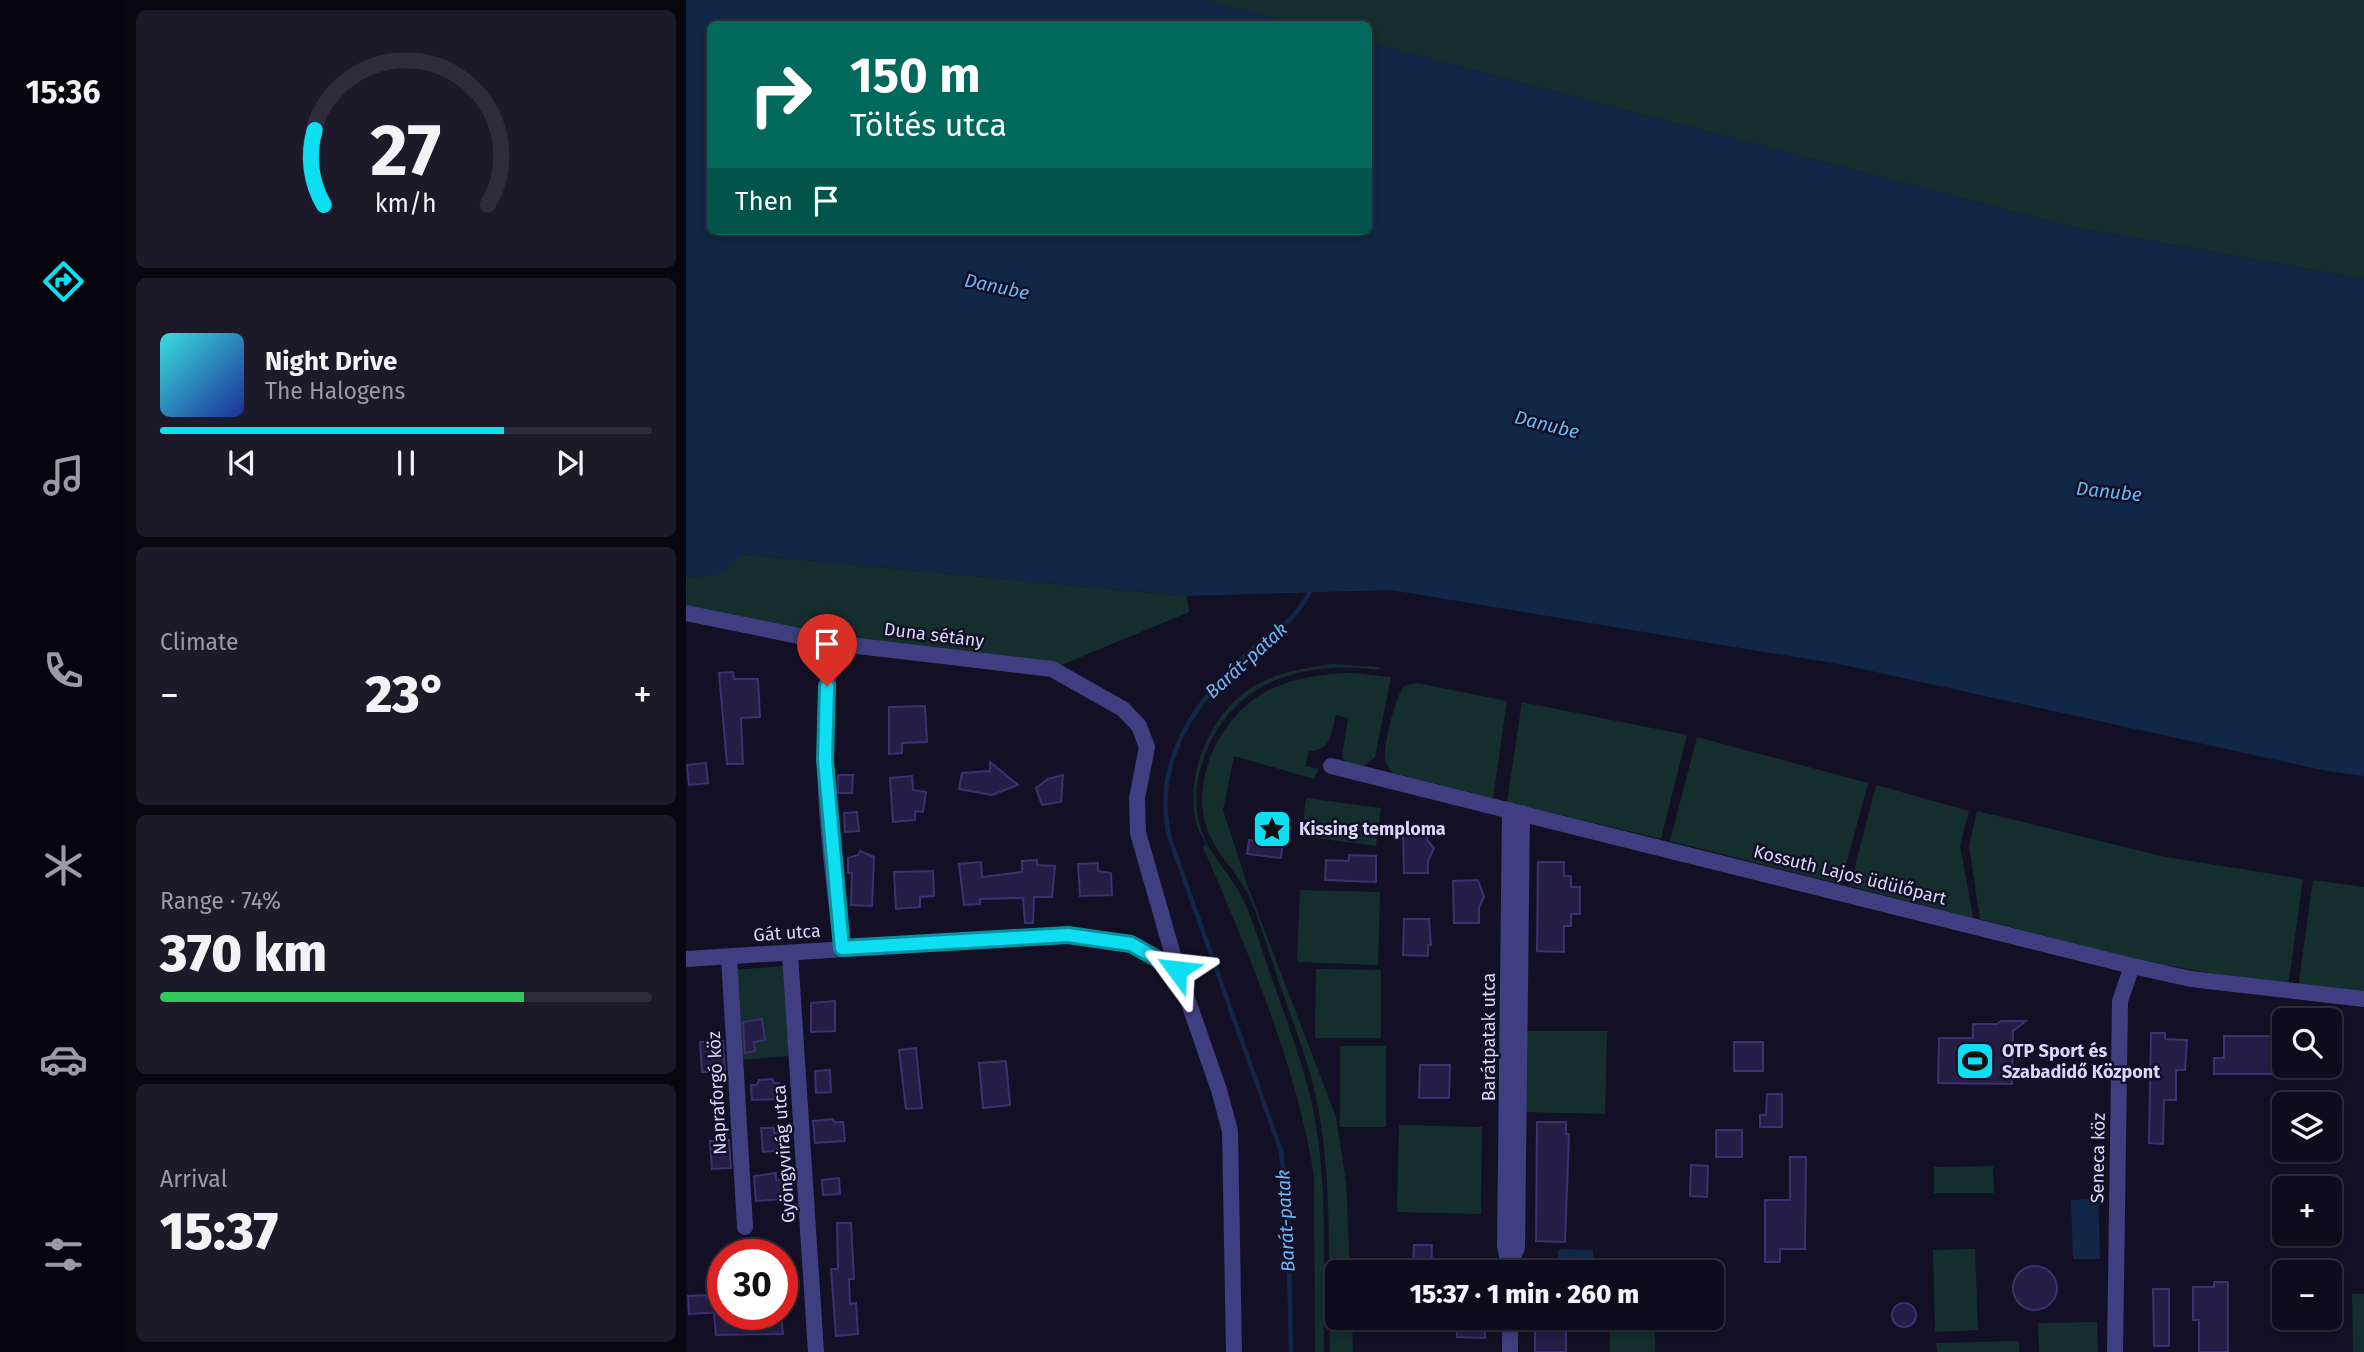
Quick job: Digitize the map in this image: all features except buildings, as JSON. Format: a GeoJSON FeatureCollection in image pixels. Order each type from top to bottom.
{"type":"FeatureCollection","features":[{"type":"Feature","properties":{"kind":"street","name":"Duna sétány"},"geometry":{"type":"LineString","coordinates":[[686,613],[832,643],[1052,669],[1123,709],[1139,726],[1147,747],[1137,798],[1138,832],[1177,970]]}},
{"type":"Feature","properties":{"kind":"street"},"geometry":{"type":"LineString","coordinates":[[832,643],[825,708],[825,760],[842,948]]}},
{"type":"Feature","properties":{"kind":"street","name":"Kossuth Lajos üdülőpart"},"geometry":{"type":"LineString","coordinates":[[1331,766],[2191,979],[2364,999]]}},
{"type":"Feature","properties":{"kind":"street","name":"Barátpatak utca"},"geometry":{"type":"LineString","coordinates":[[1513,1260],[1517,1248],[1516,811]]}},
{"type":"Feature","properties":{"kind":"street","name":"Gát utca"},"geometry":{"type":"LineString","coordinates":[[686,960],[1068,935],[1131,944],[1177,970]]}},
{"type":"Feature","properties":{"kind":"street","name":"Gyöngyvirág utca"},"geometry":{"type":"LineString","coordinates":[[790,954],[816,1352]]}},
{"type":"Feature","properties":{"kind":"street","name":"Napraforgó köz"},"geometry":{"type":"LineString","coordinates":[[729,957],[745,1227]]}},
{"type":"Feature","properties":{"kind":"street","name":"Seneca köz"},"geometry":{"type":"LineString","coordinates":[[2115,1352],[2120,1002],[2132,965]]}},
{"type":"Feature","properties":{"kind":"street"},"geometry":{"type":"LineString","coordinates":[[1177,970],[1219,1090],[1230,1131],[1233,1168],[1234,1352]]}},
{"type":"Feature","properties":{"kind":"street"},"geometry":{"type":"LineString","coordinates":[[1510,1330],[1510,1352]]}},
{"type":"Feature","properties":{"kind":"green space"},"geometry":{"type":"Polygon","coordinates":[[[1201,0],[2364,0],[2364,279],[2071,227],[1372,44],[1372,21],[1286,21],[1201,0]]]}},
{"type":"Feature","properties":{"kind":"green space"},"geometry":{"type":"Polygon","coordinates":[[[741,554],[1187,596],[1189,612],[1052,669],[686,613],[686,576],[696,578],[741,554]]]}},
{"type":"Feature","properties":{"kind":"green space"},"geometry":{"type":"Polygon","coordinates":[[[1333,664],[1380,667],[1379,670],[1327,668],[1302,672],[1278,679],[1256,690],[1220,725],[1207,750],[1198,776],[1196,794],[1202,834],[1213,855],[1234,883],[1249,912],[1293,1038],[1312,1104],[1321,1165],[1324,1227],[1324,1352],[1315,1352],[1314,1176],[1306,1134],[1283,1050],[1237,926],[1203,847],[1206,843],[1197,825],[1193,802],[1194,782],[1206,742],[1229,707],[1244,693],[1268,679],[1295,670],[1333,664]]]}},
{"type":"Feature","properties":{"kind":"green space"},"geometry":{"type":"Polygon","coordinates":[[[1352,673],[1391,677],[1375,757],[1366,765],[1351,766],[1342,757],[1348,718],[1336,715],[1326,745],[1309,751],[1305,766],[1319,769],[1314,779],[1234,756],[1223,810],[1248,887],[1336,1117],[1346,1182],[1349,1260],[1329,1260],[1324,1144],[1311,1077],[1253,906],[1207,830],[1202,800],[1204,781],[1216,744],[1239,712],[1269,690],[1299,679],[1352,673]]]}},
{"type":"Feature","properties":{"kind":"green space"},"geometry":{"type":"Polygon","coordinates":[[[1417,683],[1507,701],[1493,798],[1393,773],[1387,765],[1387,735],[1401,690],[1405,685],[1417,683]]]}},
{"type":"Feature","properties":{"kind":"green space"},"geometry":{"type":"Polygon","coordinates":[[[1522,702],[1687,735],[1661,839],[1507,802],[1522,702]]]}},
{"type":"Feature","properties":{"kind":"green space"},"geometry":{"type":"Polygon","coordinates":[[[1697,737],[1868,783],[1841,884],[1670,841],[1697,737]]]}},
{"type":"Feature","properties":{"kind":"green space"},"geometry":{"type":"Polygon","coordinates":[[[1876,785],[1969,811],[1960,845],[1973,918],[1850,886],[1876,785]]]}},
{"type":"Feature","properties":{"kind":"green space"},"geometry":{"type":"Polygon","coordinates":[[[1306,798],[1381,808],[1376,846],[1301,836],[1306,798]]]}},
{"type":"Feature","properties":{"kind":"green space"},"geometry":{"type":"Polygon","coordinates":[[[1977,811],[2166,857],[2303,879],[2288,987],[2138,960],[1980,919],[1969,846],[1977,811]]]}},
{"type":"Feature","properties":{"kind":"green space"},"geometry":{"type":"Polygon","coordinates":[[[2313,880],[2364,887],[2364,993],[2298,988],[2313,880]]]}},
{"type":"Feature","properties":{"kind":"green space"},"geometry":{"type":"Polygon","coordinates":[[[1300,890],[1380,892],[1378,965],[1297,962],[1300,890]]]}},
{"type":"Feature","properties":{"kind":"green space"},"geometry":{"type":"Polygon","coordinates":[[[784,966],[789,1056],[738,1060],[734,970],[784,966]]]}},
{"type":"Feature","properties":{"kind":"green space"},"geometry":{"type":"Polygon","coordinates":[[[1316,969],[1381,970],[1381,1038],[1315,1038],[1316,969]]]}},
{"type":"Feature","properties":{"kind":"green space"},"geometry":{"type":"Polygon","coordinates":[[[1527,1031],[1607,1031],[1605,1114],[1526,1112],[1527,1031]]]}},
{"type":"Feature","properties":{"kind":"green space"},"geometry":{"type":"Polygon","coordinates":[[[1340,1046],[1386,1046],[1386,1127],[1340,1127],[1340,1046]]]}},
{"type":"Feature","properties":{"kind":"green space"},"geometry":{"type":"Polygon","coordinates":[[[1399,1125],[1482,1127],[1481,1214],[1397,1212],[1399,1125]]]}},
{"type":"Feature","properties":{"kind":"green space"},"geometry":{"type":"Polygon","coordinates":[[[1993,1166],[1994,1193],[1934,1193],[1934,1167],[1993,1166]]]}},
{"type":"Feature","properties":{"kind":"green space"},"geometry":{"type":"Polygon","coordinates":[[[1975,1249],[1978,1330],[1935,1332],[1933,1250],[1975,1249]]]}},
{"type":"Feature","properties":{"kind":"green space"},"geometry":{"type":"Polygon","coordinates":[[[2352,1294],[2364,1294],[2364,1352],[2353,1352],[2352,1294]]]}},
{"type":"Feature","properties":{"kind":"green space"},"geometry":{"type":"Polygon","coordinates":[[[2097,1322],[2098,1352],[2039,1352],[2038,1323],[2097,1322]]]}},
{"type":"Feature","properties":{"kind":"green space"},"geometry":{"type":"Polygon","coordinates":[[[1330,1330],[1352,1330],[1353,1352],[1330,1352],[1330,1330]]]}},
{"type":"Feature","properties":{"kind":"green space"},"geometry":{"type":"Polygon","coordinates":[[[1610,1330],[1655,1330],[1655,1352],[1610,1352],[1610,1330]]]}},
{"type":"Feature","properties":{"kind":"green space"},"geometry":{"type":"Polygon","coordinates":[[[2019,1341],[2019,1352],[1937,1352],[1936,1343],[2019,1341]]]}},
{"type":"Feature","properties":{"kind":"water","name":"Danube"},"geometry":{"type":"Polygon","coordinates":[[[686,0],[1201,0],[1286,21],[707,21],[707,235],[1372,235],[1372,44],[2071,227],[2364,279],[2364,776],[2327,771],[1844,665],[1391,590],[1187,596],[741,554],[731,566],[717,574],[686,576],[686,0]]]}},
{"type":"Feature","properties":{"kind":"water"},"geometry":{"type":"Polygon","coordinates":[[[2098,1199],[2100,1259],[2073,1259],[2071,1200],[2098,1199]]]}},
{"type":"Feature","properties":{"kind":"water"},"geometry":{"type":"Polygon","coordinates":[[[1558,1249],[1593,1250],[1593,1260],[1558,1260],[1558,1249]]]}},
{"type":"Feature","properties":{"kind":"waterway","name":"Barát-patak"},"geometry":{"type":"LineString","coordinates":[[1291,1352],[1288,1209],[1281,1151],[1169,836],[1166,809],[1167,783],[1172,759],[1181,736],[1194,715],[1226,674],[1291,618],[1312,588]]}},
{"type":"Feature","properties":{"kind":"place","name":"Kissing temploma"},"geometry":{"type":"Point","coordinates":[1272,829]}},
{"type":"Feature","properties":{"kind":"place","name":"OTP Sport és Szabadidő Központ"},"geometry":{"type":"Point","coordinates":[1975,1061]}},
{"type":"Feature","properties":{"kind":"route"},"geometry":{"type":"LineString","coordinates":[[827,686],[825,760],[842,948],[1068,935],[1118,940],[1131,944],[1177,970]]}}]}
